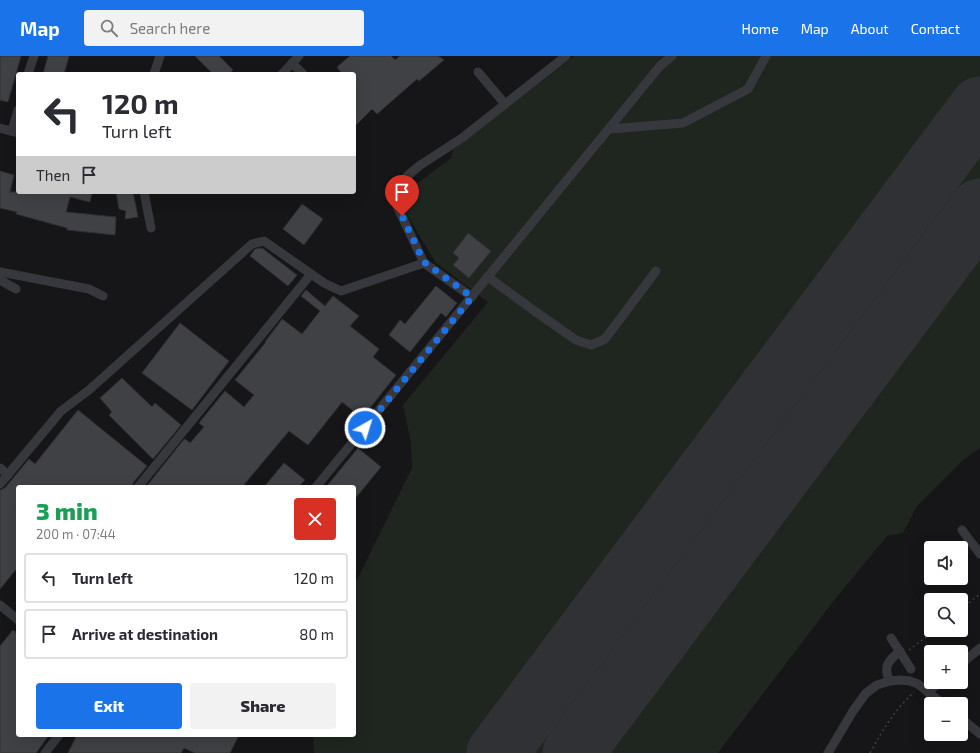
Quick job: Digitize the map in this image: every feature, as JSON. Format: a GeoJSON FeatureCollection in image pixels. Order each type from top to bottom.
{"type":"FeatureCollection","features":[{"type":"Feature","properties":{"kind":"street"},"geometry":{"type":"LineString","coordinates":[[29,72],[34,56]]}},
{"type":"Feature","properties":{"kind":"street"},"geometry":{"type":"LineString","coordinates":[[155,72],[160,56]]}},
{"type":"Feature","properties":{"kind":"street"},"geometry":{"type":"LineString","coordinates":[[284,72],[299,56]]}},
{"type":"Feature","properties":{"kind":"street"},"geometry":{"type":"LineString","coordinates":[[472,297],[424,262],[396,204],[398,189],[406,177],[419,166],[462,138],[566,56]]}},
{"type":"Feature","properties":{"kind":"street"},"geometry":{"type":"LineString","coordinates":[[318,485],[660,66],[672,56]]}},
{"type":"Feature","properties":{"kind":"street"},"geometry":{"type":"LineString","coordinates":[[610,128],[683,123],[748,89],[766,56]]}},
{"type":"Feature","properties":{"kind":"street"},"geometry":{"type":"LineString","coordinates":[[292,63],[301,72]]}},
{"type":"Feature","properties":{"kind":"street"},"geometry":{"type":"LineString","coordinates":[[478,72],[505,104]]}},
{"type":"Feature","properties":{"kind":"street"},"geometry":{"type":"LineString","coordinates":[[0,128],[15,132]]}},
{"type":"Feature","properties":{"kind":"street"},"geometry":{"type":"LineString","coordinates":[[144,194],[151,228]]}},
{"type":"Feature","properties":{"kind":"street"},"geometry":{"type":"LineString","coordinates":[[0,484],[61,411],[89,390],[252,244],[264,241],[310,274],[341,291],[424,262]]}},
{"type":"Feature","properties":{"kind":"street"},"geometry":{"type":"LineString","coordinates":[[488,277],[576,340],[591,344],[605,339],[656,270]]}},
{"type":"Feature","properties":{"kind":"street"},"geometry":{"type":"LineString","coordinates":[[0,272],[89,289],[104,296]]}},
{"type":"Feature","properties":{"kind":"street"},"geometry":{"type":"LineString","coordinates":[[140,485],[310,274]]}},
{"type":"Feature","properties":{"kind":"street"},"geometry":{"type":"LineString","coordinates":[[0,280],[16,289]]}},
{"type":"Feature","properties":{"kind":"street"},"geometry":{"type":"LineString","coordinates":[[0,468],[8,475]]}},
{"type":"Feature","properties":{"kind":"street"},"geometry":{"type":"LineString","coordinates":[[962,530],[980,554]]}},
{"type":"Feature","properties":{"kind":"street"},"geometry":{"type":"LineString","coordinates":[[0,605],[16,618]]}},
{"type":"Feature","properties":{"kind":"street"},"geometry":{"type":"LineString","coordinates":[[891,638],[911,669]]}},
{"type":"Feature","properties":{"kind":"street"},"geometry":{"type":"LineString","coordinates":[[968,658],[980,648]]}},
{"type":"Feature","properties":{"kind":"street"},"geometry":{"type":"LineString","coordinates":[[890,681],[886,674],[886,667],[891,658],[901,653]]}},
{"type":"Feature","properties":{"kind":"street"},"geometry":{"type":"LineString","coordinates":[[828,753],[866,692],[877,685],[890,681],[910,681],[934,697]]}},
{"type":"Feature","properties":{"kind":"street"},"geometry":{"type":"LineString","coordinates":[[968,724],[980,734]]}},
{"type":"Feature","properties":{"kind":"street"},"geometry":{"type":"LineString","coordinates":[[45,753],[57,737]]}},
{"type":"Feature","properties":{"kind":"path"},"geometry":{"type":"LineString","coordinates":[[968,603],[980,594]]}},
{"type":"Feature","properties":{"kind":"path"},"geometry":{"type":"LineString","coordinates":[[901,653],[925,637]]}},
{"type":"Feature","properties":{"kind":"path"},"geometry":{"type":"LineString","coordinates":[[870,753],[887,722],[900,706],[924,689]]}},
{"type":"Feature","properties":{"kind":"shaded area"},"geometry":{"type":"Polygon","coordinates":[[[574,56],[980,56],[980,448],[963,460],[917,506],[903,533],[887,536],[832,603],[718,753],[314,753],[313,737],[356,737],[356,582],[412,468],[411,443],[403,405],[488,302],[436,263],[406,213],[410,189],[451,158],[453,150],[574,56]]]}},
{"type":"Feature","properties":{"kind":"building"},"geometry":{"type":"Polygon","coordinates":[[[0,56],[21,56],[8,102],[0,100],[0,56]]]}},
{"type":"Feature","properties":{"kind":"building"},"geometry":{"type":"Polygon","coordinates":[[[48,56],[69,56],[65,72],[44,72],[48,56]]]}},
{"type":"Feature","properties":{"kind":"building"},"geometry":{"type":"Polygon","coordinates":[[[195,56],[219,56],[233,70],[231,72],[211,72],[195,56]]]}},
{"type":"Feature","properties":{"kind":"building"},"geometry":{"type":"Polygon","coordinates":[[[350,56],[391,56],[395,60],[400,56],[438,56],[444,60],[419,81],[417,79],[377,114],[372,109],[356,125],[356,72],[341,72],[337,67],[350,56]]]}},
{"type":"Feature","properties":{"kind":"building"},"geometry":{"type":"Polygon","coordinates":[[[0,171],[14,175],[10,192],[16,192],[16,194],[92,194],[90,202],[70,197],[66,212],[116,217],[115,235],[67,230],[67,228],[0,208],[0,171]]]}},
{"type":"Feature","properties":{"kind":"building"},"geometry":{"type":"Polygon","coordinates":[[[116,194],[133,194],[138,217],[125,219],[126,211],[119,209],[116,194]]]}},
{"type":"Feature","properties":{"kind":"building"},"geometry":{"type":"Polygon","coordinates":[[[302,204],[323,219],[304,245],[283,229],[302,204]]]}},
{"type":"Feature","properties":{"kind":"building"},"geometry":{"type":"Polygon","coordinates":[[[468,233],[491,251],[469,278],[453,265],[459,258],[453,253],[468,233]]]}},
{"type":"Feature","properties":{"kind":"building"},"geometry":{"type":"Polygon","coordinates":[[[262,248],[297,275],[288,286],[250,256],[255,249],[262,248]]]}},
{"type":"Feature","properties":{"kind":"building"},"geometry":{"type":"Polygon","coordinates":[[[436,286],[457,303],[446,317],[441,313],[410,352],[389,335],[400,320],[405,324],[436,286]]]}},
{"type":"Feature","properties":{"kind":"building"},"geometry":{"type":"Polygon","coordinates":[[[306,290],[325,306],[333,296],[359,316],[350,326],[379,349],[373,357],[396,375],[362,418],[342,402],[308,445],[289,431],[244,485],[148,485],[181,443],[185,439],[190,443],[204,427],[199,423],[225,391],[244,407],[254,395],[235,380],[266,342],[282,319],[302,334],[320,311],[301,296],[306,290]]]}},
{"type":"Feature","properties":{"kind":"building"},"geometry":{"type":"Polygon","coordinates":[[[180,323],[229,361],[192,410],[142,373],[180,323]]]}},
{"type":"Feature","properties":{"kind":"building"},"geometry":{"type":"Polygon","coordinates":[[[122,378],[152,407],[155,403],[181,425],[153,459],[109,415],[112,412],[100,398],[122,378]]]}},
{"type":"Feature","properties":{"kind":"building"},"geometry":{"type":"Polygon","coordinates":[[[78,410],[147,466],[132,485],[16,485],[16,569],[0,589],[0,490],[5,488],[29,459],[35,464],[78,410]]]}},
{"type":"Feature","properties":{"kind":"building"},"geometry":{"type":"Polygon","coordinates":[[[358,448],[381,467],[356,498],[356,485],[328,485],[358,448]]]}},
{"type":"Feature","properties":{"kind":"building"},"geometry":{"type":"Polygon","coordinates":[[[284,463],[305,480],[300,485],[266,485],[284,463]]]}},
{"type":"Feature","properties":{"kind":"building"},"geometry":{"type":"Polygon","coordinates":[[[13,630],[16,632],[16,737],[48,737],[36,753],[0,753],[0,646],[13,630]]]}},
{"type":"Feature","properties":{"kind":"building"},"geometry":{"type":"Polygon","coordinates":[[[76,737],[238,737],[230,753],[195,753],[184,748],[181,753],[68,753],[76,737]]]}},
{"type":"Feature","properties":{"kind":"runway"},"geometry":{"type":"LineString","coordinates":[[497,753],[980,107]]}},
{"type":"Feature","properties":{"kind":"runway"},"geometry":{"type":"LineString","coordinates":[[573,753],[980,209]]}},
{"type":"Feature","properties":{"kind":"route"},"geometry":{"type":"LineString","coordinates":[[365,428],[472,297],[424,262],[402,216]]}}]}
